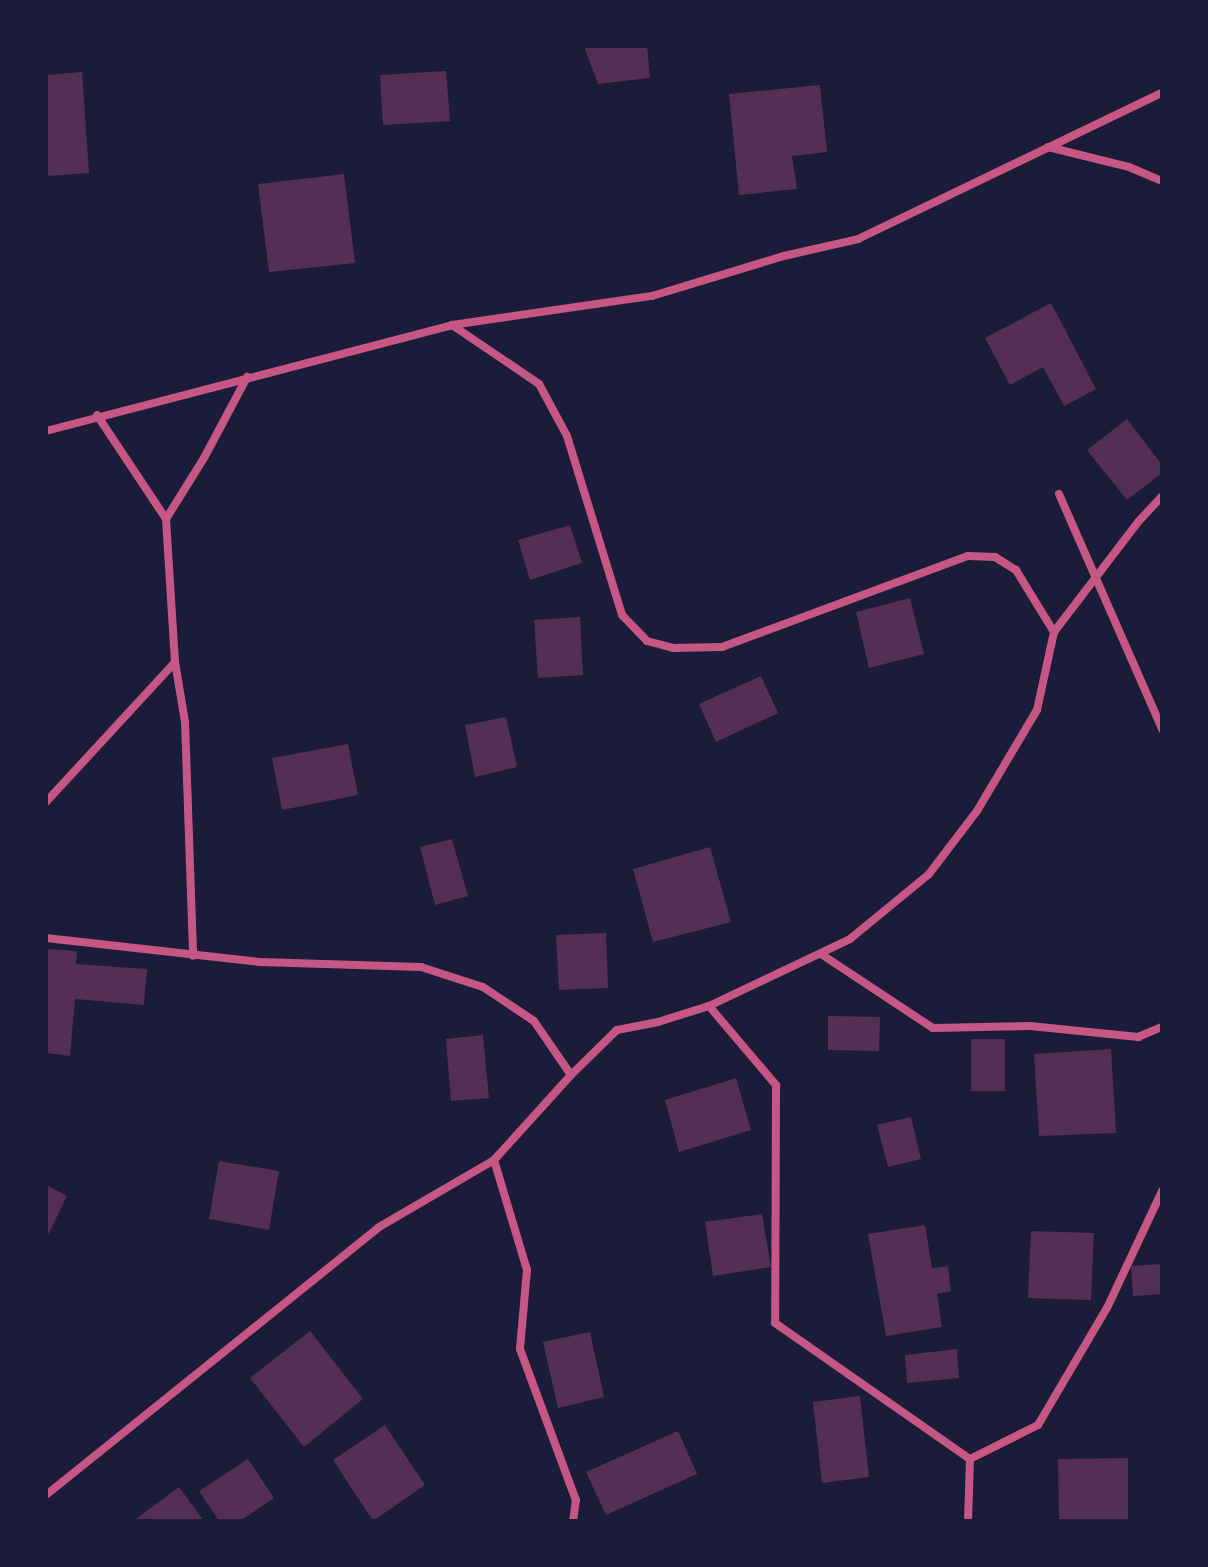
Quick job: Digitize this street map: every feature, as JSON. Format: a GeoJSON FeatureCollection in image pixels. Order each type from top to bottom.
{"type":"FeatureCollection","features":[{"type":"Feature","properties":{"kind":"street"},"geometry":{"type":"LineString","coordinates":[[46,431],[97,415],[452,325],[652,296],[784,256],[858,239],[1162,93]]}},
{"type":"Feature","properties":{"kind":"street"},"geometry":{"type":"LineString","coordinates":[[1047,147],[1129,167],[1162,181]]}},
{"type":"Feature","properties":{"kind":"street"},"geometry":{"type":"LineString","coordinates":[[452,325],[539,384],[567,436],[622,615],[647,641],[673,648],[722,647],[968,556],[995,557],[1016,570],[1054,632]]}},
{"type":"Feature","properties":{"kind":"street"},"geometry":{"type":"LineString","coordinates":[[166,519],[204,458],[247,377]]}},
{"type":"Feature","properties":{"kind":"street"},"geometry":{"type":"LineString","coordinates":[[97,415],[166,519],[175,662],[185,722],[193,956]]}},
{"type":"Feature","properties":{"kind":"street"},"geometry":{"type":"LineString","coordinates":[[1059,494],[1162,729]]}},
{"type":"Feature","properties":{"kind":"street"},"geometry":{"type":"LineString","coordinates":[[46,1495],[379,1227],[494,1160],[571,1075],[617,1030],[658,1022],[709,1006],[821,954],[850,939],[929,874],[977,811],[1037,710],[1054,632],[1162,496]]}},
{"type":"Feature","properties":{"kind":"street"},"geometry":{"type":"LineString","coordinates":[[46,802],[175,662]]}},
{"type":"Feature","properties":{"kind":"street"},"geometry":{"type":"LineString","coordinates":[[46,938],[260,962],[421,967],[483,987],[534,1021],[571,1075]]}},
{"type":"Feature","properties":{"kind":"street"},"geometry":{"type":"LineString","coordinates":[[821,954],[933,1028],[1030,1026],[1138,1037],[1162,1027]]}},
{"type":"Feature","properties":{"kind":"street"},"geometry":{"type":"LineString","coordinates":[[709,1006],[776,1085],[775,1323],[970,1459]]}},
{"type":"Feature","properties":{"kind":"street"},"geometry":{"type":"LineString","coordinates":[[494,1160],[527,1270],[520,1349],[576,1500],[573,1521]]}},
{"type":"Feature","properties":{"kind":"street"},"geometry":{"type":"LineString","coordinates":[[970,1459],[1038,1425],[1107,1308],[1162,1191]]}},
{"type":"Feature","properties":{"kind":"street"},"geometry":{"type":"LineString","coordinates":[[968,1521],[970,1459]]}},
{"type":"Feature","properties":{"kind":"building"},"geometry":{"type":"Polygon","coordinates":[[[584,46],[647,46],[650,78],[598,84],[584,46]]]}},
{"type":"Feature","properties":{"kind":"building"},"geometry":{"type":"Polygon","coordinates":[[[446,71],[450,121],[383,125],[380,75],[446,71]]]}},
{"type":"Feature","properties":{"kind":"building"},"geometry":{"type":"Polygon","coordinates":[[[82,72],[89,173],[46,176],[46,75],[82,72]]]}},
{"type":"Feature","properties":{"kind":"building"},"geometry":{"type":"Polygon","coordinates":[[[820,85],[827,152],[792,156],[797,189],[739,195],[729,94],[820,85]]]}},
{"type":"Feature","properties":{"kind":"building"},"geometry":{"type":"Polygon","coordinates":[[[344,174],[355,263],[269,272],[258,184],[344,174]]]}},
{"type":"Feature","properties":{"kind":"building"},"geometry":{"type":"Polygon","coordinates":[[[1051,303],[1096,389],[1064,406],[1043,367],[1010,385],[985,338],[1051,303]]]}},
{"type":"Feature","properties":{"kind":"building"},"geometry":{"type":"Polygon","coordinates":[[[1127,419],[1162,465],[1162,473],[1127,500],[1087,450],[1127,419]]]}},
{"type":"Feature","properties":{"kind":"building"},"geometry":{"type":"Polygon","coordinates":[[[570,525],[582,563],[530,580],[518,540],[570,525]]]}},
{"type":"Feature","properties":{"kind":"building"},"geometry":{"type":"Polygon","coordinates":[[[910,598],[924,654],[869,668],[856,612],[910,598]]]}},
{"type":"Feature","properties":{"kind":"building"},"geometry":{"type":"Polygon","coordinates":[[[580,617],[583,675],[538,678],[534,620],[580,617]]]}},
{"type":"Feature","properties":{"kind":"building"},"geometry":{"type":"Polygon","coordinates":[[[761,676],[778,713],[716,742],[699,704],[761,676]]]}},
{"type":"Feature","properties":{"kind":"building"},"geometry":{"type":"Polygon","coordinates":[[[506,717],[517,767],[475,777],[465,725],[506,717]]]}},
{"type":"Feature","properties":{"kind":"building"},"geometry":{"type":"Polygon","coordinates":[[[348,744],[358,795],[282,810],[272,758],[348,744]]]}},
{"type":"Feature","properties":{"kind":"building"},"geometry":{"type":"Polygon","coordinates":[[[452,839],[468,896],[435,905],[420,847],[452,839]]]}},
{"type":"Feature","properties":{"kind":"building"},"geometry":{"type":"Polygon","coordinates":[[[710,847],[731,922],[653,942],[633,869],[710,847]]]}},
{"type":"Feature","properties":{"kind":"building"},"geometry":{"type":"Polygon","coordinates":[[[606,933],[608,988],[559,990],[556,935],[606,933]]]}},
{"type":"Feature","properties":{"kind":"building"},"geometry":{"type":"Polygon","coordinates":[[[46,949],[77,951],[76,964],[147,969],[144,1005],[75,999],[70,1056],[46,1053],[46,949]]]}},
{"type":"Feature","properties":{"kind":"building"},"geometry":{"type":"Polygon","coordinates":[[[828,1016],[880,1017],[879,1051],[828,1050],[828,1016]]]}},
{"type":"Feature","properties":{"kind":"building"},"geometry":{"type":"Polygon","coordinates":[[[483,1035],[489,1098],[451,1101],[446,1039],[483,1035]]]}},
{"type":"Feature","properties":{"kind":"building"},"geometry":{"type":"Polygon","coordinates":[[[971,1039],[1005,1039],[1005,1091],[971,1091],[971,1039]]]}},
{"type":"Feature","properties":{"kind":"building"},"geometry":{"type":"Polygon","coordinates":[[[1111,1049],[1116,1133],[1039,1136],[1034,1054],[1111,1049]]]}},
{"type":"Feature","properties":{"kind":"building"},"geometry":{"type":"Polygon","coordinates":[[[736,1078],[751,1130],[679,1152],[665,1100],[736,1078]]]}},
{"type":"Feature","properties":{"kind":"building"},"geometry":{"type":"Polygon","coordinates":[[[911,1117],[921,1159],[888,1167],[877,1125],[911,1117]]]}},
{"type":"Feature","properties":{"kind":"building"},"geometry":{"type":"Polygon","coordinates":[[[219,1161],[279,1171],[269,1230],[209,1219],[219,1161]]]}},
{"type":"Feature","properties":{"kind":"building"},"geometry":{"type":"Polygon","coordinates":[[[46,1185],[67,1196],[46,1239],[46,1185]]]}},
{"type":"Feature","properties":{"kind":"building"},"geometry":{"type":"Polygon","coordinates":[[[762,1214],[771,1267],[713,1276],[705,1222],[762,1214]]]}},
{"type":"Feature","properties":{"kind":"building"},"geometry":{"type":"Polygon","coordinates":[[[925,1225],[932,1268],[948,1266],[951,1291],[937,1294],[942,1327],[886,1336],[868,1234],[925,1225]]]}},
{"type":"Feature","properties":{"kind":"building"},"geometry":{"type":"Polygon","coordinates":[[[1031,1231],[1094,1233],[1091,1300],[1028,1298],[1031,1231]]]}},
{"type":"Feature","properties":{"kind":"building"},"geometry":{"type":"Polygon","coordinates":[[[1162,1264],[1162,1294],[1133,1296],[1131,1266],[1162,1264]]]}},
{"type":"Feature","properties":{"kind":"building"},"geometry":{"type":"Polygon","coordinates":[[[310,1331],[363,1399],[304,1447],[250,1378],[310,1331]]]}},
{"type":"Feature","properties":{"kind":"building"},"geometry":{"type":"Polygon","coordinates":[[[590,1332],[604,1397],[558,1408],[543,1342],[590,1332]]]}},
{"type":"Feature","properties":{"kind":"building"},"geometry":{"type":"Polygon","coordinates":[[[957,1349],[959,1378],[907,1383],[905,1355],[957,1349]]]}},
{"type":"Feature","properties":{"kind":"building"},"geometry":{"type":"Polygon","coordinates":[[[860,1396],[869,1477],[822,1483],[813,1402],[860,1396]]]}},
{"type":"Feature","properties":{"kind":"building"},"geometry":{"type":"Polygon","coordinates":[[[385,1425],[425,1485],[373,1521],[333,1460],[385,1425]]]}},
{"type":"Feature","properties":{"kind":"building"},"geometry":{"type":"Polygon","coordinates":[[[678,1431],[697,1474],[606,1515],[586,1472],[678,1431]]]}},
{"type":"Feature","properties":{"kind":"building"},"geometry":{"type":"Polygon","coordinates":[[[1128,1458],[1128,1521],[1059,1521],[1058,1459],[1128,1458]]]}},
{"type":"Feature","properties":{"kind":"building"},"geometry":{"type":"Polygon","coordinates":[[[248,1459],[274,1498],[240,1521],[219,1521],[199,1491],[248,1459]]]}},
{"type":"Feature","properties":{"kind":"building"},"geometry":{"type":"Polygon","coordinates":[[[179,1487],[204,1521],[133,1521],[179,1487]]]}}]}
